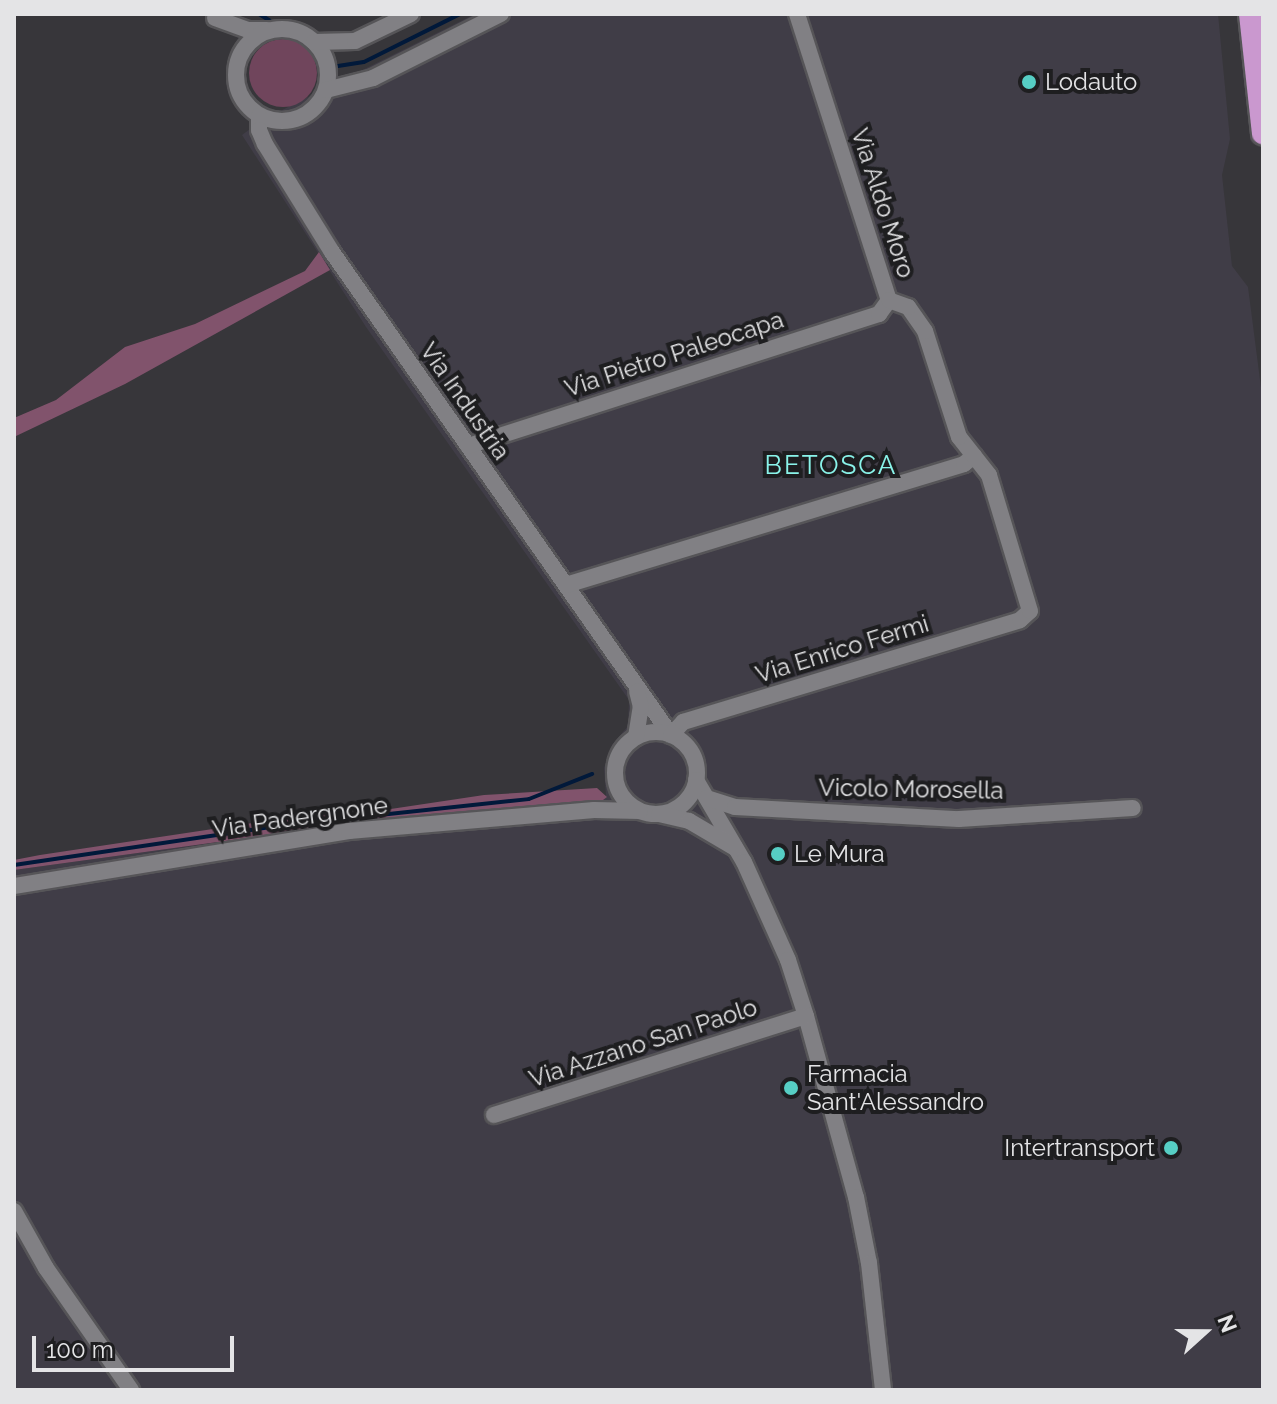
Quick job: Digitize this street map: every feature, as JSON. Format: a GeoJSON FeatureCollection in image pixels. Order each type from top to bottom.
{"type":"FeatureCollection","features":[{"type":"Feature","properties":{"kind":"highway"},"geometry":{"type":"LineString","coordinates":[[1250,14],[1263,133]]}},
{"type":"Feature","properties":{"kind":"street"},"geometry":{"type":"LineString","coordinates":[[314,42],[355,41],[411,14]]}},
{"type":"Feature","properties":{"kind":"street"},"geometry":{"type":"LineString","coordinates":[[326,90],[373,78],[501,14]]}},
{"type":"Feature","properties":{"kind":"street","name":"Via Aldo Moro"},"geometry":{"type":"LineString","coordinates":[[797,14],[889,300],[908,307],[925,331],[959,437],[989,475],[1030,611]]}},
{"type":"Feature","properties":{"kind":"street"},"geometry":{"type":"LineString","coordinates":[[213,16],[248,30],[293,30],[314,42],[327,64],[326,90],[313,109],[278,127],[265,144]]}},
{"type":"Feature","properties":{"kind":"street"},"geometry":{"type":"LineString","coordinates":[[213,16],[240,54]]}},
{"type":"Feature","properties":{"kind":"street"},"geometry":{"type":"LineString","coordinates":[[268,30],[247,43],[240,54],[235,78],[238,91],[246,105],[259,116],[276,121],[293,120]]}},
{"type":"Feature","properties":{"kind":"street","name":"Via Industria"},"geometry":{"type":"LineString","coordinates":[[259,116],[259,130],[265,144],[332,252],[671,735]]}},
{"type":"Feature","properties":{"kind":"street","name":"Via Pietro Paleocapa"},"geometry":{"type":"LineString","coordinates":[[468,446],[879,314],[889,300]]}},
{"type":"Feature","properties":{"kind":"street"},"geometry":{"type":"LineString","coordinates":[[566,585],[964,464],[974,456]]}},
{"type":"Feature","properties":{"kind":"street","name":"Via Enrico Fermi"},"geometry":{"type":"LineString","coordinates":[[671,735],[683,722],[1020,620],[1030,611]]}},
{"type":"Feature","properties":{"kind":"street","name":"Via Industria"},"geometry":{"type":"LineString","coordinates":[[634,681],[641,707],[636,737]]}},
{"type":"Feature","properties":{"kind":"street"},"geometry":{"type":"LineString","coordinates":[[594,810],[611,794],[618,758],[636,737],[653,732],[671,735],[692,753],[696,780],[734,845],[788,960],[806,1016],[856,1197],[869,1263],[883,1390]]}},
{"type":"Feature","properties":{"kind":"street"},"geometry":{"type":"LineString","coordinates":[[615,776],[620,793],[640,811],[689,821],[734,845]]}},
{"type":"Feature","properties":{"kind":"street"},"geometry":{"type":"LineString","coordinates":[[659,814],[683,804],[696,780]]}},
{"type":"Feature","properties":{"kind":"street","name":"Vicolo Morosella"},"geometry":{"type":"LineString","coordinates":[[689,821],[712,804],[959,819],[1133,808]]}},
{"type":"Feature","properties":{"kind":"street"},"geometry":{"type":"LineString","coordinates":[[734,845],[735,807]]}},
{"type":"Feature","properties":{"kind":"street","name":"Via Padergnone"},"geometry":{"type":"LineString","coordinates":[[14,886],[349,831],[594,810],[640,811]]}},
{"type":"Feature","properties":{"kind":"street","name":"Via Azzano San Paolo"},"geometry":{"type":"LineString","coordinates":[[494,1115],[806,1016]]}},
{"type":"Feature","properties":{"kind":"street"},"geometry":{"type":"LineString","coordinates":[[14,1211],[46,1268],[131,1390]]}},
{"type":"Feature","properties":{"kind":"shaded area"},"geometry":{"type":"Polygon","coordinates":[[[475,14],[1218,14],[1230,139],[1222,175],[1232,266],[1248,287],[1263,403],[1263,1390],[14,1390],[14,870],[306,830],[603,800],[606,796],[604,768],[612,745],[628,726],[629,700],[366,327],[242,135],[262,120],[475,14]]]}},
{"type":"Feature","properties":{"kind":"shaded area"},"geometry":{"type":"Polygon","coordinates":[[[283,39],[307,49],[317,73],[307,97],[283,107],[259,97],[249,73],[259,49],[283,39]]]}},
{"type":"Feature","properties":{"kind":"shaded area"},"geometry":{"type":"Polygon","coordinates":[[[319,252],[330,270],[125,384],[14,437],[14,418],[56,400],[125,347],[195,324],[305,271],[319,252]]]}},
{"type":"Feature","properties":{"kind":"shaded area"},"geometry":{"type":"Polygon","coordinates":[[[597,788],[607,797],[603,800],[306,830],[14,870],[14,860],[40,855],[299,816],[364,813],[484,795],[597,788]]]}},
{"type":"Feature","properties":{"kind":"waterway"},"geometry":{"type":"LineString","coordinates":[[259,14],[269,20]]}},
{"type":"Feature","properties":{"kind":"waterway"},"geometry":{"type":"LineString","coordinates":[[338,66],[364,62],[460,14]]}},
{"type":"Feature","properties":{"kind":"waterway"},"geometry":{"type":"LineString","coordinates":[[14,865],[277,826],[529,799],[592,774]]}},
{"type":"Feature","properties":{"kind":"place","name":"Lodauto"},"geometry":{"type":"Point","coordinates":[1029,82]}},
{"type":"Feature","properties":{"kind":"place","name":"Le Mura"},"geometry":{"type":"Point","coordinates":[778,854]}},
{"type":"Feature","properties":{"kind":"place","name":"Farmacia Sant'Alessandro"},"geometry":{"type":"Point","coordinates":[791,1088]}},
{"type":"Feature","properties":{"kind":"place","name":"Intertransport"},"geometry":{"type":"Point","coordinates":[1171,1148]}},
{"type":"Feature","properties":{"kind":"district","name":"BETOSCA"},"geometry":{"type":"Point","coordinates":[831,466]}}]}
